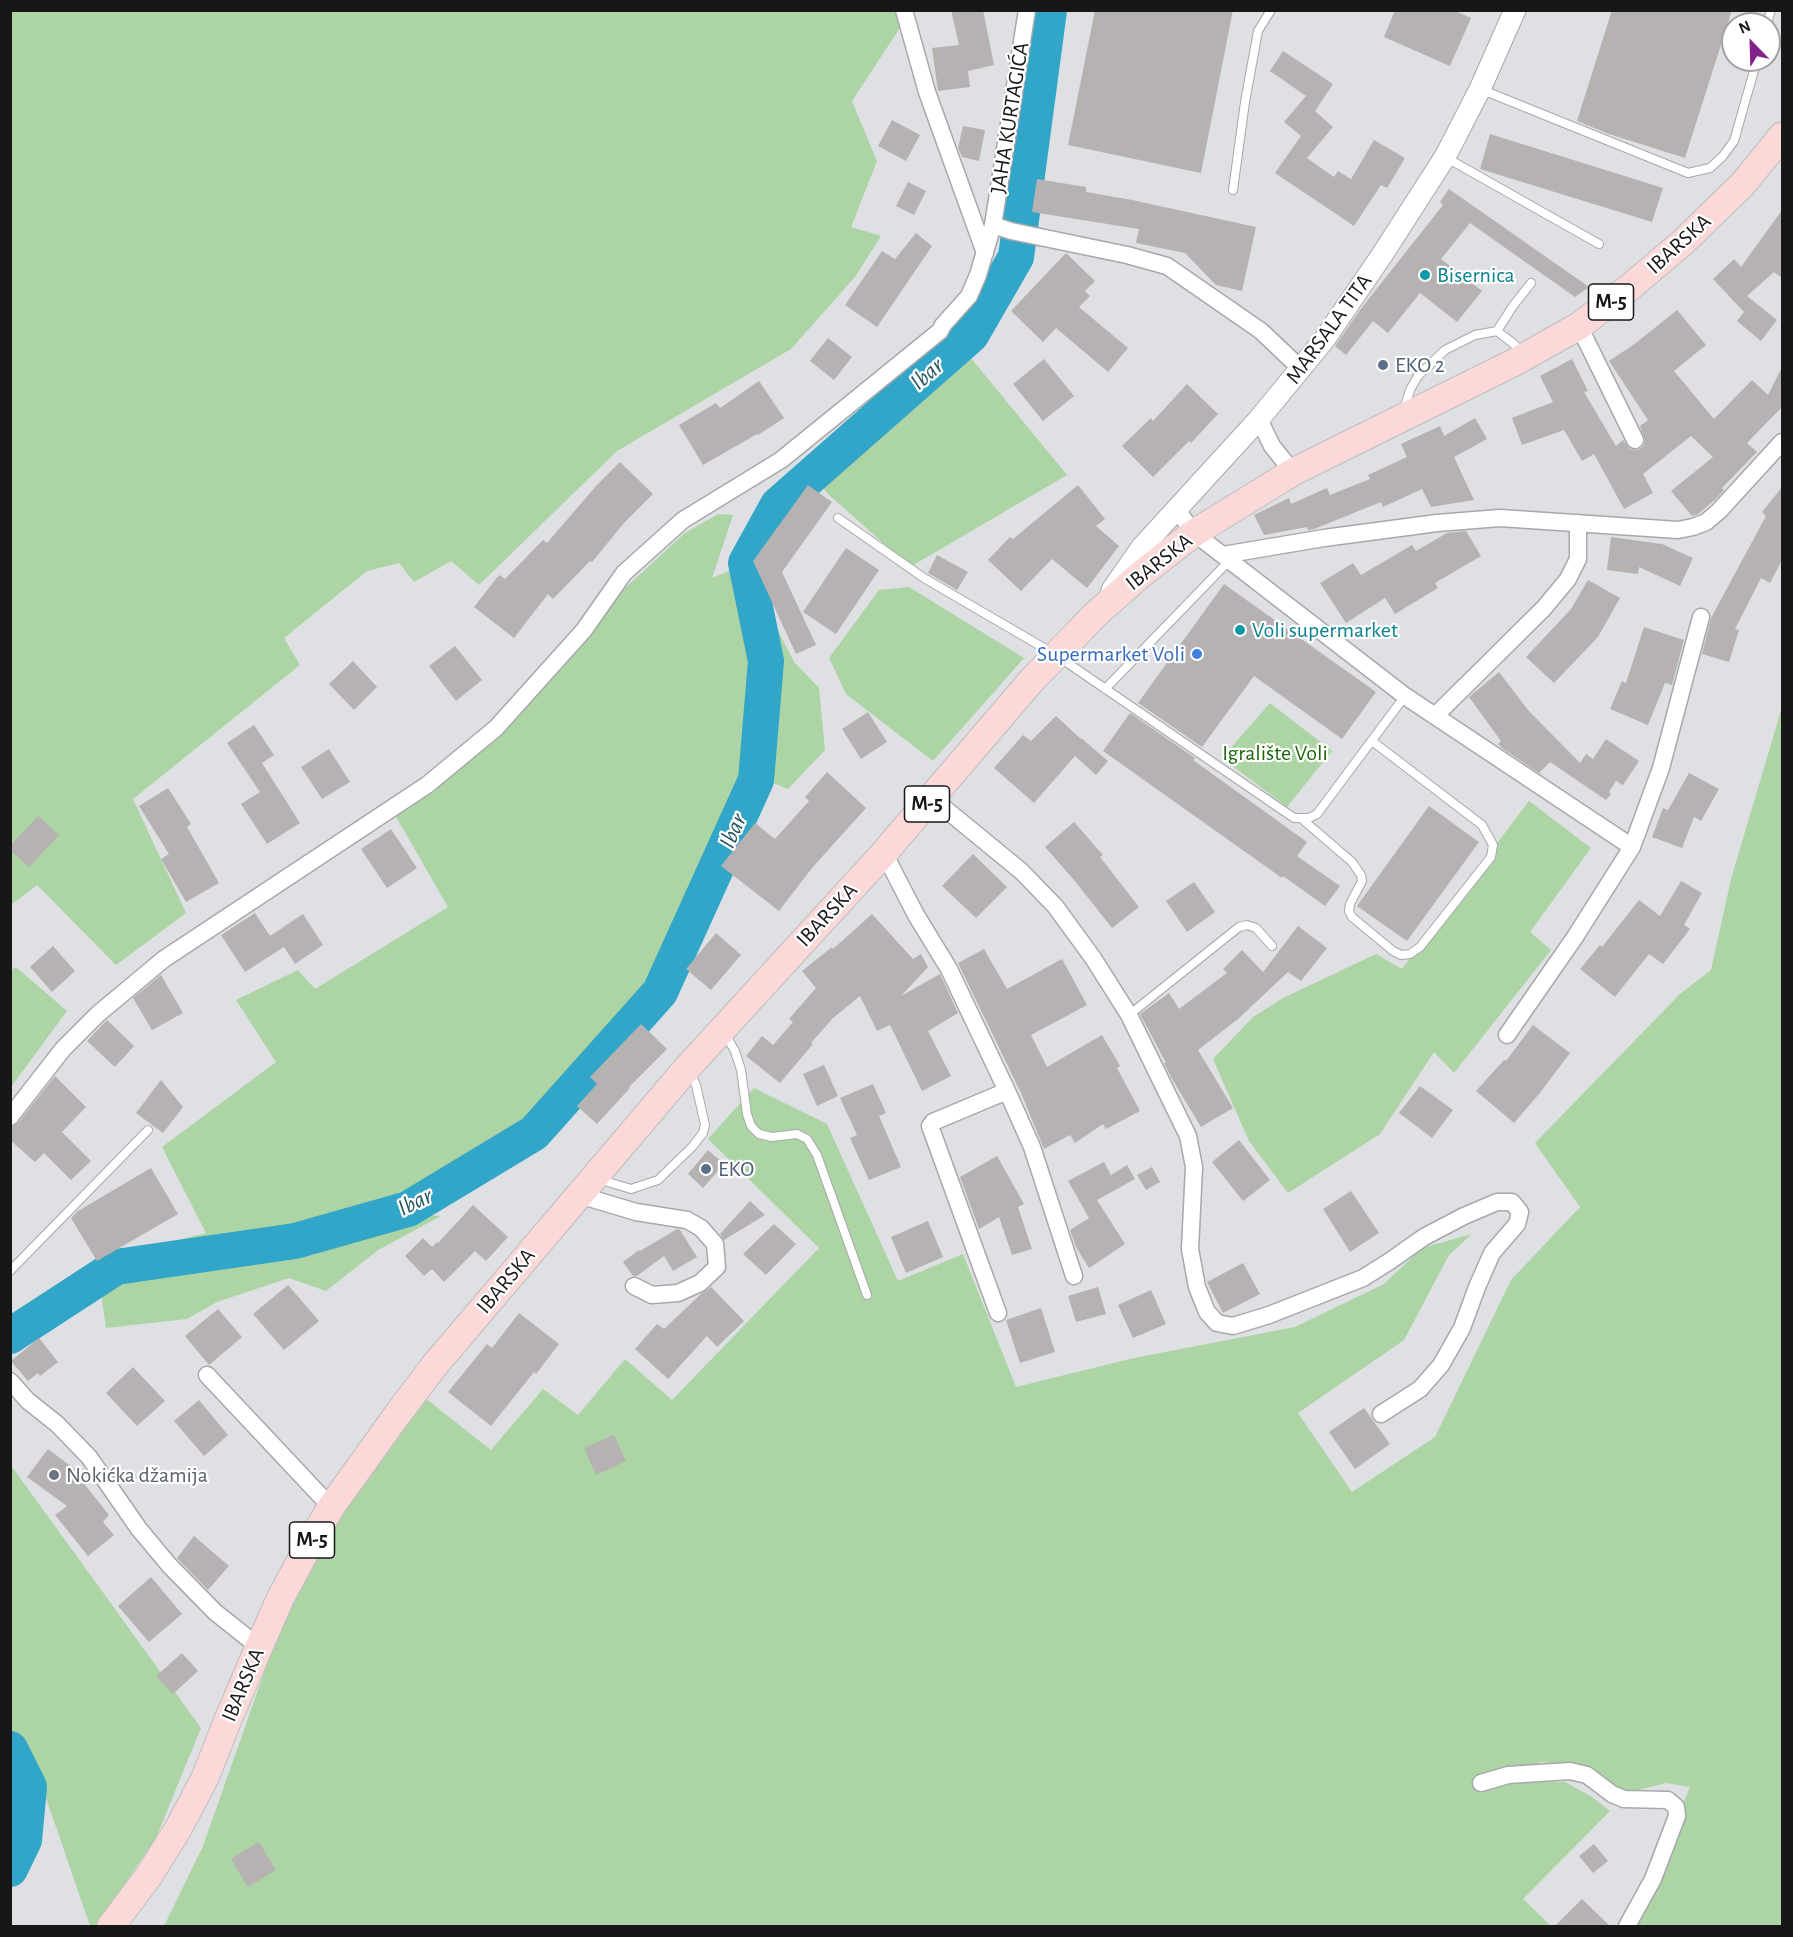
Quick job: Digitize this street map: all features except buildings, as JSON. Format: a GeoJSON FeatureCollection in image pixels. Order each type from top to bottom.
{"type":"FeatureCollection","features":[{"type":"Feature","properties":{"kind":"main road","name":"IBARSKA"},"geometry":{"type":"LineString","coordinates":[[111,1926],[148,1877],[205,1778],[226,1722],[280,1599],[331,1507],[434,1366],[688,1066],[884,853],[1032,680],[1095,615],[1140,575],[1194,533],[1293,472],[1524,357],[1579,326],[1682,243],[1742,185],[1782,136]]}},
{"type":"Feature","properties":{"kind":"street"},"geometry":{"type":"LineString","coordinates":[[904,10],[927,92],[985,254]]}},
{"type":"Feature","properties":{"kind":"street","name":"JAHA KURTAGIĆA"},"geometry":{"type":"LineString","coordinates":[[10,1116],[63,1049],[98,1014],[164,959],[427,785],[496,728],[584,630],[624,573],[683,520],[782,460],[940,331],[969,296],[993,225],[1028,10]]}},
{"type":"Feature","properties":{"kind":"street","name":"MARSALA TITA"},"geometry":{"type":"LineString","coordinates":[[1095,615],[1142,547],[1259,419],[1324,339],[1445,157],[1480,89],[1515,10]]}},
{"type":"Feature","properties":{"kind":"street"},"geometry":{"type":"LineString","coordinates":[[993,225],[1167,266],[1261,331],[1301,369]]}},
{"type":"Feature","properties":{"kind":"street"},"geometry":{"type":"LineString","coordinates":[[1579,326],[1635,440]]}},
{"type":"Feature","properties":{"kind":"street"},"geometry":{"type":"LineString","coordinates":[[1259,419],[1272,446],[1293,472]]}},
{"type":"Feature","properties":{"kind":"street"},"geometry":{"type":"LineString","coordinates":[[1226,558],[1324,538],[1500,518],[1678,530],[1693,527],[1706,522],[1719,511],[1782,442]]}},
{"type":"Feature","properties":{"kind":"street"},"geometry":{"type":"LineString","coordinates":[[1177,510],[1194,533],[1405,696],[1632,847]]}},
{"type":"Feature","properties":{"kind":"street"},"geometry":{"type":"LineString","coordinates":[[1436,716],[1544,608],[1568,579],[1578,559],[1578,523]]}},
{"type":"Feature","properties":{"kind":"street"},"geometry":{"type":"LineString","coordinates":[[1507,1035],[1575,937],[1632,847],[1661,768],[1701,617]]}},
{"type":"Feature","properties":{"kind":"street"},"geometry":{"type":"LineString","coordinates":[[932,798],[1021,871],[1055,906],[1093,958],[1129,1015],[1188,1136],[1194,1167],[1190,1249],[1197,1287],[1207,1312],[1217,1323],[1233,1326],[1269,1315],[1363,1278],[1424,1237],[1497,1202],[1512,1202],[1520,1212],[1517,1224],[1491,1253],[1462,1328],[1441,1365],[1420,1389],[1381,1414]]}},
{"type":"Feature","properties":{"kind":"street"},"geometry":{"type":"LineString","coordinates":[[884,853],[916,915],[948,969],[1007,1091],[1032,1148],[1074,1276]]}},
{"type":"Feature","properties":{"kind":"street"},"geometry":{"type":"LineString","coordinates":[[998,1313],[930,1126],[933,1122],[1007,1091]]}},
{"type":"Feature","properties":{"kind":"street"},"geometry":{"type":"LineString","coordinates":[[586,1186],[636,1212],[687,1220],[702,1228],[715,1244],[717,1267],[700,1283],[678,1293],[652,1295],[634,1286]]}},
{"type":"Feature","properties":{"kind":"street"},"geometry":{"type":"LineString","coordinates":[[207,1375],[331,1507]]}},
{"type":"Feature","properties":{"kind":"street"},"geometry":{"type":"LineString","coordinates":[[10,1381],[28,1401],[57,1424],[89,1457],[139,1529],[169,1565],[215,1612],[259,1647]]}},
{"type":"Feature","properties":{"kind":"street"},"geometry":{"type":"LineString","coordinates":[[1481,1783],[1508,1775],[1570,1771],[1587,1775],[1612,1794],[1624,1799],[1668,1800],[1676,1807],[1677,1816],[1653,1879],[1627,1926]]}},
{"type":"Feature","properties":{"kind":"lane"},"geometry":{"type":"LineString","coordinates":[[1233,190],[1245,102],[1258,31],[1271,10]]}},
{"type":"Feature","properties":{"kind":"lane"},"geometry":{"type":"LineString","coordinates":[[1480,89],[1688,173],[1710,168],[1734,141],[1754,72]]}},
{"type":"Feature","properties":{"kind":"lane"},"geometry":{"type":"LineString","coordinates":[[1445,157],[1599,244]]}},
{"type":"Feature","properties":{"kind":"lane"},"geometry":{"type":"LineString","coordinates":[[1403,417],[1410,390],[1418,376],[1445,350],[1475,335],[1497,331],[1531,283]]}},
{"type":"Feature","properties":{"kind":"lane"},"geometry":{"type":"LineString","coordinates":[[1497,331],[1514,344],[1524,357]]}},
{"type":"Feature","properties":{"kind":"lane"},"geometry":{"type":"LineString","coordinates":[[838,518],[924,578],[1056,655],[1294,818],[1302,819],[1317,814],[1405,696]]}},
{"type":"Feature","properties":{"kind":"lane"},"geometry":{"type":"LineString","coordinates":[[1105,689],[1226,558]]}},
{"type":"Feature","properties":{"kind":"lane"},"geometry":{"type":"LineString","coordinates":[[1302,819],[1352,862],[1361,875],[1362,881],[1350,904],[1349,911],[1352,917],[1401,955],[1410,954],[1420,947],[1491,857],[1493,845],[1482,825],[1371,741]]}},
{"type":"Feature","properties":{"kind":"lane"},"geometry":{"type":"LineString","coordinates":[[1129,1015],[1239,927],[1247,925],[1257,928],[1272,946]]}},
{"type":"Feature","properties":{"kind":"lane"},"geometry":{"type":"LineString","coordinates":[[722,1029],[735,1051],[741,1070],[751,1126],[759,1134],[772,1137],[797,1134],[807,1139],[817,1155],[867,1295]]}},
{"type":"Feature","properties":{"kind":"lane"},"geometry":{"type":"LineString","coordinates":[[586,1186],[631,1189],[658,1180],[692,1147],[703,1133],[705,1125],[696,1085],[688,1066]]}},
{"type":"Feature","properties":{"kind":"lane"},"geometry":{"type":"LineString","coordinates":[[10,1271],[148,1130]]}},
{"type":"Feature","properties":{"kind":"green space"},"geometry":{"type":"Polygon","coordinates":[[[11,11],[911,11],[852,101],[877,161],[851,227],[881,236],[855,277],[791,349],[617,451],[479,585],[451,561],[414,582],[399,563],[367,571],[284,638],[300,665],[133,799],[186,913],[116,965],[37,885],[11,905],[11,11]]]}},
{"type":"Feature","properties":{"kind":"green space"},"geometry":{"type":"Polygon","coordinates":[[[966,352],[1067,475],[910,567],[828,494],[818,482],[966,352]]]}},
{"type":"Feature","properties":{"kind":"green space"},"geometry":{"type":"Polygon","coordinates":[[[718,514],[733,515],[712,578],[738,567],[756,663],[749,779],[654,985],[527,1122],[407,1198],[286,1230],[130,1252],[206,1233],[162,1147],[276,1062],[236,1000],[298,970],[315,989],[448,907],[395,815],[489,736],[623,590],[685,533],[718,514]]]}},
{"type":"Feature","properties":{"kind":"green space"},"geometry":{"type":"Polygon","coordinates":[[[909,587],[1024,658],[933,761],[846,694],[829,658],[879,590],[909,587]]]}},
{"type":"Feature","properties":{"kind":"green space"},"geometry":{"type":"Polygon","coordinates":[[[761,597],[794,662],[819,688],[825,750],[788,789],[766,780],[776,665],[761,597]]]}},
{"type":"Feature","properties":{"kind":"green space","name":"Igralište Voli"},"geometry":{"type":"Polygon","coordinates":[[[1270,703],[1332,751],[1287,807],[1222,758],[1270,703]]]}},
{"type":"Feature","properties":{"kind":"green space"},"geometry":{"type":"Polygon","coordinates":[[[1782,707],[1782,1926],[1627,1926],[1645,1896],[1690,1787],[1666,1783],[1618,1795],[1590,1768],[1540,1762],[1521,1782],[1565,1782],[1592,1797],[1610,1811],[1523,1899],[1551,1926],[164,1926],[203,1846],[271,1653],[308,1564],[420,1394],[491,1450],[543,1389],[578,1415],[625,1359],[672,1400],[819,1248],[708,1139],[754,1088],[827,1124],[898,1281],[963,1254],[1016,1387],[1134,1358],[1295,1327],[1384,1284],[1422,1248],[1472,1234],[1449,1255],[1404,1340],[1298,1413],[1352,1492],[1435,1437],[1511,1280],[1580,1207],[1535,1143],[1680,994],[1711,970],[1731,879],[1782,707]]]}},
{"type":"Feature","properties":{"kind":"green space"},"geometry":{"type":"Polygon","coordinates":[[[1529,801],[1591,848],[1530,932],[1551,950],[1454,1073],[1434,1052],[1380,1134],[1288,1193],[1249,1141],[1213,1059],[1253,1017],[1283,998],[1376,954],[1402,969],[1529,801]]]}},
{"type":"Feature","properties":{"kind":"green space"},"geometry":{"type":"Polygon","coordinates":[[[16,967],[67,1011],[11,1087],[10,971],[16,967]]]}},
{"type":"Feature","properties":{"kind":"green space"},"geometry":{"type":"Polygon","coordinates":[[[420,1215],[441,1216],[378,1250],[326,1291],[289,1278],[217,1302],[187,1319],[106,1328],[101,1292],[119,1275],[299,1247],[420,1215]]]}},
{"type":"Feature","properties":{"kind":"green space"},"geometry":{"type":"Polygon","coordinates":[[[10,1464],[201,1728],[156,1838],[96,1926],[90,1926],[43,1789],[20,1754],[11,1734],[10,1464]]]}},
{"type":"Feature","properties":{"kind":"green space"},"geometry":{"type":"Polygon","coordinates":[[[11,1773],[19,1790],[11,1845],[11,1773]]]}},
{"type":"Feature","properties":{"kind":"waterway","name":"Ibar"},"geometry":{"type":"LineString","coordinates":[[10,1336],[116,1267],[295,1241],[408,1209],[534,1133],[660,992],[756,780],[766,661],[746,563],[778,505],[971,335],[1016,257],[1049,10]]}},
{"type":"Feature","properties":{"kind":"waterway","name":"Ibar"},"geometry":{"type":"LineString","coordinates":[[10,1749],[29,1787],[24,1840],[10,1869]]}},
{"type":"Feature","properties":{"kind":"place","name":"Bisernica"},"geometry":{"type":"Point","coordinates":[1425,275]}},
{"type":"Feature","properties":{"kind":"place","name":"EKO 2"},"geometry":{"type":"Point","coordinates":[1383,365]}},
{"type":"Feature","properties":{"kind":"place","name":"Voli supermarket"},"geometry":{"type":"Point","coordinates":[1240,630]}},
{"type":"Feature","properties":{"kind":"place","name":"Supermarket Voli"},"geometry":{"type":"Point","coordinates":[1197,654]}},
{"type":"Feature","properties":{"kind":"place","name":"EKO"},"geometry":{"type":"Point","coordinates":[706,1169]}},
{"type":"Feature","properties":{"kind":"place","name":"Nokićka džamija"},"geometry":{"type":"Point","coordinates":[54,1475]}}]}
